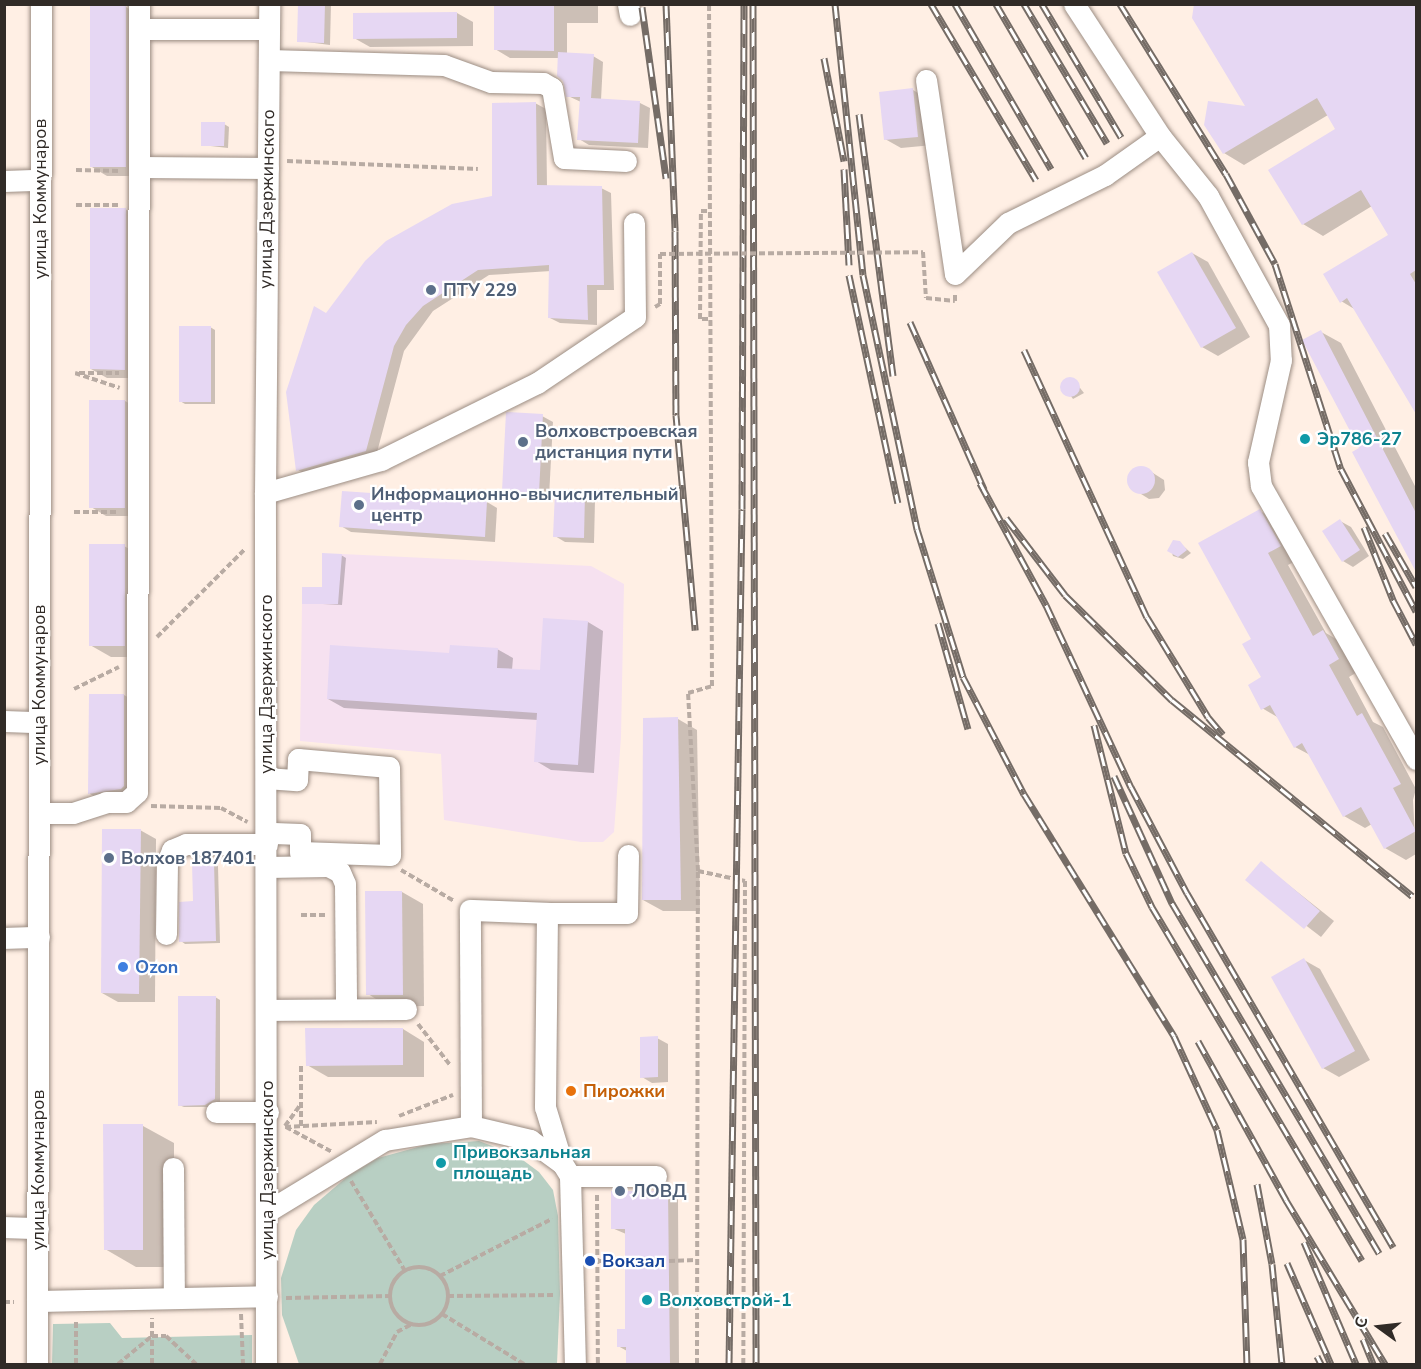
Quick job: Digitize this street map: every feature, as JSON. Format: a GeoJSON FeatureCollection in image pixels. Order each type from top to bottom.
{"type":"FeatureCollection","features":[{"type":"Feature","properties":{"kind":"street","name":"улица Коммунаров"},"geometry":{"type":"LineString","coordinates":[[37,1365],[41,4]]}},
{"type":"Feature","properties":{"kind":"street"},"geometry":{"type":"LineString","coordinates":[[39,813],[73,813],[134,799],[137,658],[139,4]]}},
{"type":"Feature","properties":{"kind":"street","name":"улица Дзержинского"},"geometry":{"type":"LineString","coordinates":[[266,1365],[274,1297],[268,1211],[267,867],[260,833],[266,778],[265,493],[273,164],[269,4]]}},
{"type":"Feature","properties":{"kind":"street"},"geometry":{"type":"LineString","coordinates":[[1074,4],[1160,136],[1208,196],[1279,325],[1281,360],[1258,462],[1262,486],[1416,759]]}},
{"type":"Feature","properties":{"kind":"street"},"geometry":{"type":"LineString","coordinates":[[139,29],[269,29]]}},
{"type":"Feature","properties":{"kind":"street"},"geometry":{"type":"LineString","coordinates":[[269,60],[444,65],[491,82],[543,83],[552,88],[564,159],[626,161]]}},
{"type":"Feature","properties":{"kind":"street"},"geometry":{"type":"LineString","coordinates":[[926,80],[955,274],[1008,223],[1105,175],[1160,136]]}},
{"type":"Feature","properties":{"kind":"street"},"geometry":{"type":"LineString","coordinates":[[139,169],[273,164]]}},
{"type":"Feature","properties":{"kind":"street"},"geometry":{"type":"LineString","coordinates":[[4,181],[40,180]]}},
{"type":"Feature","properties":{"kind":"street"},"geometry":{"type":"LineString","coordinates":[[265,493],[381,460],[537,383],[635,317],[634,223]]}},
{"type":"Feature","properties":{"kind":"street"},"geometry":{"type":"LineString","coordinates":[[4,721],[39,722]]}},
{"type":"Feature","properties":{"kind":"street"},"geometry":{"type":"LineString","coordinates":[[166,934],[166,863],[172,850],[186,844],[260,833],[300,834],[300,852],[390,855],[389,767],[297,759],[297,780],[266,778]]}},
{"type":"Feature","properties":{"kind":"street"},"geometry":{"type":"LineString","coordinates":[[471,1126],[468,1088],[470,910],[627,913],[628,855]]}},
{"type":"Feature","properties":{"kind":"street"},"geometry":{"type":"LineString","coordinates":[[267,867],[328,866],[339,872],[345,884],[346,1009]]}},
{"type":"Feature","properties":{"kind":"street"},"geometry":{"type":"LineString","coordinates":[[547,913],[545,1107],[566,1170],[573,1216],[575,1365]]}},
{"type":"Feature","properties":{"kind":"street"},"geometry":{"type":"LineString","coordinates":[[4,938],[39,937]]}},
{"type":"Feature","properties":{"kind":"street"},"geometry":{"type":"LineString","coordinates":[[267,1010],[406,1009]]}},
{"type":"Feature","properties":{"kind":"street"},"geometry":{"type":"LineString","coordinates":[[216,1112],[268,1112]]}},
{"type":"Feature","properties":{"kind":"street"},"geometry":{"type":"LineString","coordinates":[[268,1211],[385,1140],[471,1126],[530,1140],[566,1170],[597,1176],[656,1176]]}},
{"type":"Feature","properties":{"kind":"street"},"geometry":{"type":"LineString","coordinates":[[173,1168],[174,1298]]}},
{"type":"Feature","properties":{"kind":"street"},"geometry":{"type":"LineString","coordinates":[[4,1227],[38,1228]]}},
{"type":"Feature","properties":{"kind":"street"},"geometry":{"type":"LineString","coordinates":[[38,1302],[274,1297]]}},
{"type":"Feature","properties":{"kind":"path"},"geometry":{"type":"LineString","coordinates":[[697,1365],[698,870],[687,693],[712,686],[708,319],[709,4]]}},
{"type":"Feature","properties":{"kind":"path"},"geometry":{"type":"LineString","coordinates":[[273,164],[478,169]]}},
{"type":"Feature","properties":{"kind":"path"},"geometry":{"type":"LineString","coordinates":[[76,170],[139,169]]}},
{"type":"Feature","properties":{"kind":"path"},"geometry":{"type":"LineString","coordinates":[[76,205],[138,205]]}},
{"type":"Feature","properties":{"kind":"path"},"geometry":{"type":"LineString","coordinates":[[708,211],[701,211],[700,319],[708,319]]}},
{"type":"Feature","properties":{"kind":"path"},"geometry":{"type":"LineString","coordinates":[[660,304],[660,254],[923,252],[926,298]]}},
{"type":"Feature","properties":{"kind":"path"},"geometry":{"type":"LineString","coordinates":[[138,383],[75,373],[138,383]]}},
{"type":"Feature","properties":{"kind":"path"},"geometry":{"type":"LineString","coordinates":[[74,512],[137,512]]}},
{"type":"Feature","properties":{"kind":"path"},"geometry":{"type":"LineString","coordinates":[[74,689],[137,658],[245,549]]}},
{"type":"Feature","properties":{"kind":"path"},"geometry":{"type":"LineString","coordinates":[[134,799],[158,807],[221,808],[260,833]]}},
{"type":"Feature","properties":{"kind":"path"},"geometry":{"type":"LineString","coordinates":[[390,855],[402,872],[470,910]]}},
{"type":"Feature","properties":{"kind":"path"},"geometry":{"type":"LineString","coordinates":[[698,870],[745,881],[743,1365]]}},
{"type":"Feature","properties":{"kind":"path"},"geometry":{"type":"LineString","coordinates":[[301,915],[345,914]]}},
{"type":"Feature","properties":{"kind":"path"},"geometry":{"type":"LineString","coordinates":[[393,1118],[446,1100],[468,1088],[406,1009]]}},
{"type":"Feature","properties":{"kind":"path"},"geometry":{"type":"LineString","coordinates":[[301,1066],[301,1126]]}},
{"type":"Feature","properties":{"kind":"path"},"geometry":{"type":"LineString","coordinates":[[285,1126],[301,1105]]}},
{"type":"Feature","properties":{"kind":"path"},"geometry":{"type":"LineString","coordinates":[[285,1126],[382,1121]]}},
{"type":"Feature","properties":{"kind":"path"},"geometry":{"type":"LineString","coordinates":[[285,1126],[335,1153]]}},
{"type":"Feature","properties":{"kind":"path"},"geometry":{"type":"LineString","coordinates":[[348,1176],[405,1271]]}},
{"type":"Feature","properties":{"kind":"path"},"geometry":{"type":"LineString","coordinates":[[597,1176],[598,1365]]}},
{"type":"Feature","properties":{"kind":"path"},"geometry":{"type":"LineString","coordinates":[[440,1276],[558,1216],[573,1216]]}},
{"type":"Feature","properties":{"kind":"path"},"geometry":{"type":"LineString","coordinates":[[669,1261],[696,1260]]}},
{"type":"Feature","properties":{"kind":"path"},"geometry":{"type":"LineString","coordinates":[[597,1261],[625,1261]]}},
{"type":"Feature","properties":{"kind":"path"},"geometry":{"type":"LineString","coordinates":[[380,1365],[397,1332],[412,1324],[432,1322],[442,1314],[448,1296],[440,1276],[420,1267],[405,1271],[394,1281],[390,1296],[399,1316],[412,1324]]}},
{"type":"Feature","properties":{"kind":"path"},"geometry":{"type":"LineString","coordinates":[[448,1296],[574,1294]]}},
{"type":"Feature","properties":{"kind":"path"},"geometry":{"type":"LineString","coordinates":[[274,1297],[390,1296]]}},
{"type":"Feature","properties":{"kind":"path"},"geometry":{"type":"LineString","coordinates":[[241,1297],[243,1365]]}},
{"type":"Feature","properties":{"kind":"path"},"geometry":{"type":"LineString","coordinates":[[152,1299],[152,1365]]}},
{"type":"Feature","properties":{"kind":"path"},"geometry":{"type":"LineString","coordinates":[[76,1300],[76,1365]]}},
{"type":"Feature","properties":{"kind":"path"},"geometry":{"type":"LineString","coordinates":[[4,1302],[14,1302]]}},
{"type":"Feature","properties":{"kind":"path"},"geometry":{"type":"LineString","coordinates":[[442,1314],[524,1365]]}},
{"type":"Feature","properties":{"kind":"path"},"geometry":{"type":"LineString","coordinates":[[118,1365],[152,1336],[166,1336],[196,1365]]}},
{"type":"Feature","properties":{"kind":"shaded area"},"geometry":{"type":"Polygon","coordinates":[[[323,555],[591,566],[624,584],[621,737],[614,832],[603,842],[581,842],[444,820],[441,754],[300,741],[302,604],[322,602],[323,555]]]}},
{"type":"Feature","properties":{"kind":"green space"},"geometry":{"type":"Polygon","coordinates":[[[479,1141],[516,1155],[539,1172],[553,1190],[558,1216],[560,1294],[557,1364],[299,1364],[282,1315],[281,1278],[296,1230],[314,1205],[348,1176],[378,1158],[429,1144],[479,1141]]]}},
{"type":"Feature","properties":{"kind":"green space"},"geometry":{"type":"Polygon","coordinates":[[[110,1323],[122,1338],[252,1335],[252,1364],[52,1364],[53,1324],[110,1323]]]}},
{"type":"Feature","properties":{"kind":"building"},"geometry":{"type":"Polygon","coordinates":[[[298,4],[325,4],[324,43],[297,42],[298,4]]]}},
{"type":"Feature","properties":{"kind":"building"},"geometry":{"type":"Polygon","coordinates":[[[494,4],[554,4],[554,51],[494,50],[494,4]]]}},
{"type":"Feature","properties":{"kind":"building"},"geometry":{"type":"Polygon","coordinates":[[[1194,4],[1416,4],[1416,270],[1410,274],[1416,284],[1416,414],[1347,298],[1340,303],[1323,274],[1388,235],[1361,190],[1302,225],[1268,170],[1335,129],[1317,98],[1223,154],[1204,125],[1208,101],[1245,106],[1192,18],[1194,4]]]}},
{"type":"Feature","properties":{"kind":"building"},"geometry":{"type":"Polygon","coordinates":[[[90,6],[126,6],[126,167],[90,167],[90,6]]]}},
{"type":"Feature","properties":{"kind":"building"},"geometry":{"type":"Polygon","coordinates":[[[457,12],[457,38],[353,39],[353,13],[457,12]]]}},
{"type":"Feature","properties":{"kind":"building"},"geometry":{"type":"Polygon","coordinates":[[[558,52],[594,54],[591,98],[640,101],[638,143],[577,140],[580,97],[566,97],[563,81],[557,76],[558,52]]]}},
{"type":"Feature","properties":{"kind":"building"},"geometry":{"type":"Polygon","coordinates":[[[913,88],[918,137],[884,140],[879,92],[913,88]]]}},
{"type":"Feature","properties":{"kind":"building"},"geometry":{"type":"Polygon","coordinates":[[[536,102],[537,185],[602,186],[604,285],[587,285],[588,320],[548,318],[549,265],[478,270],[423,306],[406,325],[394,346],[366,451],[296,471],[286,392],[314,306],[326,313],[365,261],[386,241],[452,204],[492,196],[492,103],[536,102]]]}},
{"type":"Feature","properties":{"kind":"building"},"geometry":{"type":"Polygon","coordinates":[[[201,122],[225,122],[224,146],[201,146],[201,122]]]}},
{"type":"Feature","properties":{"kind":"building"},"geometry":{"type":"Polygon","coordinates":[[[90,208],[126,208],[125,370],[90,369],[90,208]]]}},
{"type":"Feature","properties":{"kind":"building"},"geometry":{"type":"Polygon","coordinates":[[[1192,252],[1236,328],[1201,348],[1157,272],[1192,252]]]}},
{"type":"Feature","properties":{"kind":"building"},"geometry":{"type":"Polygon","coordinates":[[[179,326],[211,326],[211,402],[179,402],[179,326]]]}},
{"type":"Feature","properties":{"kind":"building"},"geometry":{"type":"Polygon","coordinates":[[[1321,330],[1416,513],[1416,572],[1352,452],[1359,448],[1302,340],[1321,330]]]}},
{"type":"Feature","properties":{"kind":"building"},"geometry":{"type":"Polygon","coordinates":[[[1070,377],[1077,380],[1080,387],[1077,394],[1070,397],[1063,394],[1060,387],[1063,380],[1070,377]]]}},
{"type":"Feature","properties":{"kind":"building"},"geometry":{"type":"Polygon","coordinates":[[[89,400],[125,400],[125,508],[89,508],[89,400]]]}},
{"type":"Feature","properties":{"kind":"building"},"geometry":{"type":"Polygon","coordinates":[[[506,412],[543,414],[539,493],[502,491],[506,412]]]}},
{"type":"Feature","properties":{"kind":"building"},"geometry":{"type":"Polygon","coordinates":[[[1141,466],[1151,470],[1155,480],[1151,490],[1141,494],[1131,490],[1127,480],[1131,470],[1141,466]]]}},
{"type":"Feature","properties":{"kind":"building"},"geometry":{"type":"Polygon","coordinates":[[[342,491],[487,501],[485,537],[339,527],[342,491]]]}},
{"type":"Feature","properties":{"kind":"building"},"geometry":{"type":"Polygon","coordinates":[[[555,492],[585,493],[584,538],[553,537],[555,492]]]}},
{"type":"Feature","properties":{"kind":"building"},"geometry":{"type":"Polygon","coordinates":[[[1260,509],[1281,546],[1268,553],[1313,636],[1323,630],[1339,659],[1329,665],[1357,716],[1362,713],[1401,784],[1393,788],[1416,831],[1384,849],[1361,807],[1343,817],[1302,743],[1294,748],[1270,705],[1261,710],[1248,685],[1261,677],[1242,644],[1251,639],[1198,543],[1260,509]]]}},
{"type":"Feature","properties":{"kind":"building"},"geometry":{"type":"Polygon","coordinates":[[[1340,519],[1360,550],[1342,562],[1322,531],[1340,519]]]}},
{"type":"Feature","properties":{"kind":"building"},"geometry":{"type":"Polygon","coordinates":[[[1173,540],[1180,541],[1187,550],[1178,557],[1167,551],[1173,540]]]}},
{"type":"Feature","properties":{"kind":"building"},"geometry":{"type":"Polygon","coordinates":[[[89,544],[125,544],[125,646],[89,646],[89,544]]]}},
{"type":"Feature","properties":{"kind":"building"},"geometry":{"type":"Polygon","coordinates":[[[322,553],[342,554],[338,604],[302,604],[302,587],[322,587],[322,553]]]}},
{"type":"Feature","properties":{"kind":"building"},"geometry":{"type":"Polygon","coordinates":[[[543,618],[588,621],[578,765],[534,762],[537,713],[327,699],[330,645],[449,653],[450,645],[498,648],[497,668],[540,670],[543,618]]]}},
{"type":"Feature","properties":{"kind":"building"},"geometry":{"type":"Polygon","coordinates":[[[89,694],[124,694],[124,786],[121,789],[88,794],[89,694]]]}},
{"type":"Feature","properties":{"kind":"building"},"geometry":{"type":"Polygon","coordinates":[[[678,717],[681,900],[642,900],[643,718],[678,717]]]}},
{"type":"Feature","properties":{"kind":"building"},"geometry":{"type":"Polygon","coordinates":[[[102,829],[141,829],[139,994],[101,993],[102,829]]]}},
{"type":"Feature","properties":{"kind":"building"},"geometry":{"type":"Polygon","coordinates":[[[1261,861],[1320,911],[1304,929],[1245,880],[1261,861]]]}},
{"type":"Feature","properties":{"kind":"building"},"geometry":{"type":"Polygon","coordinates":[[[214,862],[216,941],[179,942],[179,902],[193,901],[192,863],[214,862]]]}},
{"type":"Feature","properties":{"kind":"building"},"geometry":{"type":"Polygon","coordinates":[[[365,891],[402,891],[403,995],[366,995],[365,891]]]}},
{"type":"Feature","properties":{"kind":"building"},"geometry":{"type":"Polygon","coordinates":[[[1304,958],[1355,1051],[1322,1069],[1271,977],[1304,958]]]}},
{"type":"Feature","properties":{"kind":"building"},"geometry":{"type":"Polygon","coordinates":[[[178,996],[216,996],[215,1099],[205,1105],[178,1106],[178,996]]]}},
{"type":"Feature","properties":{"kind":"building"},"geometry":{"type":"Polygon","coordinates":[[[305,1028],[403,1028],[403,1065],[306,1066],[305,1028]]]}},
{"type":"Feature","properties":{"kind":"building"},"geometry":{"type":"Polygon","coordinates":[[[658,1036],[658,1077],[640,1078],[640,1037],[658,1036]]]}},
{"type":"Feature","properties":{"kind":"building"},"geometry":{"type":"Polygon","coordinates":[[[103,1124],[143,1124],[143,1250],[104,1250],[103,1124]]]}},
{"type":"Feature","properties":{"kind":"building","name":"Волховстрой-1"},"geometry":{"type":"Polygon","coordinates":[[[611,1191],[668,1191],[670,1365],[626,1365],[626,1347],[617,1347],[617,1329],[625,1329],[625,1229],[611,1229],[611,1191]]]}},
{"type":"Feature","properties":{"kind":"railway"},"geometry":{"type":"LineString","coordinates":[[666,4],[675,231],[676,415],[695,630]]}},
{"type":"Feature","properties":{"kind":"railway"},"geometry":{"type":"LineString","coordinates":[[729,1364],[742,509],[744,4]]}},
{"type":"Feature","properties":{"kind":"railway"},"geometry":{"type":"LineString","coordinates":[[753,4],[756,1364]]}},
{"type":"Feature","properties":{"kind":"railway"},"geometry":{"type":"LineString","coordinates":[[835,4],[863,275],[917,529],[963,677],[1024,794],[1174,1036],[1217,1130],[1243,1239],[1247,1364]]}},
{"type":"Feature","properties":{"kind":"railway"},"geometry":{"type":"LineString","coordinates":[[931,4],[1036,180]]}},
{"type":"Feature","properties":{"kind":"railway"},"geometry":{"type":"LineString","coordinates":[[955,4],[1051,169]]}},
{"type":"Feature","properties":{"kind":"railway"},"geometry":{"type":"LineString","coordinates":[[996,4],[1086,158]]}},
{"type":"Feature","properties":{"kind":"railway"},"geometry":{"type":"LineString","coordinates":[[1024,4],[1107,143]]}},
{"type":"Feature","properties":{"kind":"railway"},"geometry":{"type":"LineString","coordinates":[[1042,4],[1121,137]]}},
{"type":"Feature","properties":{"kind":"railway"},"geometry":{"type":"LineString","coordinates":[[1120,4],[1226,174],[1275,264],[1341,469],[1416,611]]}},
{"type":"Feature","properties":{"kind":"railway"},"geometry":{"type":"LineString","coordinates":[[642,7],[666,178]]}},
{"type":"Feature","properties":{"kind":"railway"},"geometry":{"type":"LineString","coordinates":[[824,58],[844,161]]}},
{"type":"Feature","properties":{"kind":"railway"},"geometry":{"type":"LineString","coordinates":[[859,114],[893,376]]}},
{"type":"Feature","properties":{"kind":"railway"},"geometry":{"type":"LineString","coordinates":[[844,169],[849,265]]}},
{"type":"Feature","properties":{"kind":"railway"},"geometry":{"type":"LineString","coordinates":[[849,275],[898,503]]}},
{"type":"Feature","properties":{"kind":"railway"},"geometry":{"type":"LineString","coordinates":[[910,322],[984,489]]}},
{"type":"Feature","properties":{"kind":"railway"},"geometry":{"type":"LineString","coordinates":[[1024,350],[1147,617],[1208,717],[1223,735]]}},
{"type":"Feature","properties":{"kind":"railway"},"geometry":{"type":"LineString","coordinates":[[980,483],[1046,605],[1131,787],[1187,893],[1393,1247]]}},
{"type":"Feature","properties":{"kind":"railway"},"geometry":{"type":"LineString","coordinates":[[1006,518],[1065,595],[1172,700],[1412,896]]}},
{"type":"Feature","properties":{"kind":"railway"},"geometry":{"type":"LineString","coordinates":[[1364,527],[1393,600],[1416,644]]}},
{"type":"Feature","properties":{"kind":"railway"},"geometry":{"type":"LineString","coordinates":[[1385,533],[1416,587]]}},
{"type":"Feature","properties":{"kind":"railway"},"geometry":{"type":"LineString","coordinates":[[938,623],[968,729]]}},
{"type":"Feature","properties":{"kind":"railway"},"geometry":{"type":"LineString","coordinates":[[1094,725],[1126,853],[1152,907],[1362,1260]]}},
{"type":"Feature","properties":{"kind":"railway"},"geometry":{"type":"LineString","coordinates":[[1114,776],[1172,903],[1379,1253]]}},
{"type":"Feature","properties":{"kind":"railway"},"geometry":{"type":"LineString","coordinates":[[1198,1041],[1286,1200],[1385,1364]]}},
{"type":"Feature","properties":{"kind":"railway"},"geometry":{"type":"LineString","coordinates":[[1257,1184],[1272,1264],[1282,1364]]}},
{"type":"Feature","properties":{"kind":"railway"},"geometry":{"type":"LineString","coordinates":[[1304,1242],[1356,1364]]}},
{"type":"Feature","properties":{"kind":"railway"},"geometry":{"type":"LineString","coordinates":[[1287,1263],[1331,1364]]}},
{"type":"Feature","properties":{"kind":"railway"},"geometry":{"type":"LineString","coordinates":[[1363,1339],[1373,1364]]}},
{"type":"Feature","properties":{"kind":"railway"},"geometry":{"type":"LineString","coordinates":[[1317,1356],[1321,1364]]}},
{"type":"Feature","properties":{"kind":"place","name":"ПТУ 229"},"geometry":{"type":"Point","coordinates":[431,290]}},
{"type":"Feature","properties":{"kind":"place","name":"Эр786-27"},"geometry":{"type":"Point","coordinates":[1305,439]}},
{"type":"Feature","properties":{"kind":"place","name":"Волховстроевская дистанция пути"},"geometry":{"type":"Point","coordinates":[523,442]}},
{"type":"Feature","properties":{"kind":"place","name":"Информационно-вычислительный центр"},"geometry":{"type":"Point","coordinates":[359,505]}},
{"type":"Feature","properties":{"kind":"place","name":"Волхов 187401"},"geometry":{"type":"Point","coordinates":[109,858]}},
{"type":"Feature","properties":{"kind":"place","name":"Ozon"},"geometry":{"type":"Point","coordinates":[123,967]}},
{"type":"Feature","properties":{"kind":"place","name":"Пирожки"},"geometry":{"type":"Point","coordinates":[571,1091]}},
{"type":"Feature","properties":{"kind":"place","name":"Привокзальная площадь"},"geometry":{"type":"Point","coordinates":[441,1163]}},
{"type":"Feature","properties":{"kind":"place","name":"ЛОВД"},"geometry":{"type":"Point","coordinates":[620,1191]}},
{"type":"Feature","properties":{"kind":"place","name":"Вокзал"},"geometry":{"type":"Point","coordinates":[590,1261]}},
{"type":"Feature","properties":{"kind":"place","name":"Волховстрой-1"},"geometry":{"type":"Point","coordinates":[647,1300]}}]}
